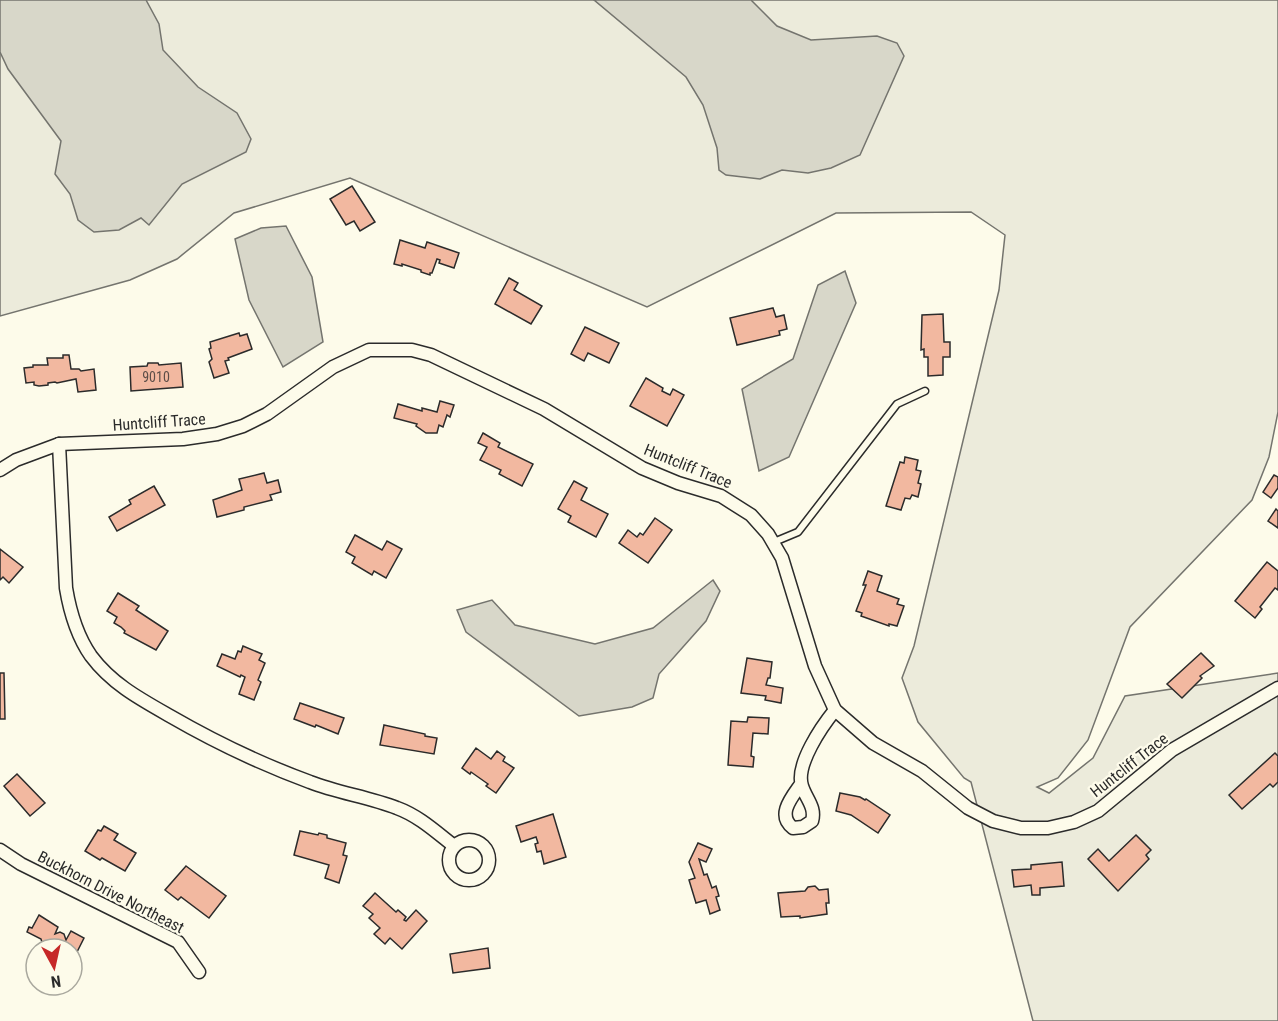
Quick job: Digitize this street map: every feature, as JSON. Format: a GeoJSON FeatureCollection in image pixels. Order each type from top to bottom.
{"type":"FeatureCollection","features":[{"type":"Feature","properties":{"kind":"street","name":"Huntcliff Trace"},"geometry":{"type":"LineString","coordinates":[[0,470],[16,460],[59,444],[183,439],[217,434],[243,426],[267,414],[333,368],[369,350],[412,350],[431,355],[544,409],[642,468],[678,483],[721,496],[750,515],[768,534],[782,558],[815,666],[835,710],[873,743],[922,771],[968,808],[993,821],[1021,828],[1048,828],[1074,822],[1098,811],[1172,750],[1278,688]]}},
{"type":"Feature","properties":{"kind":"street"},"geometry":{"type":"LineString","coordinates":[[59,444],[66,588],[70,611],[90,654],[107,674],[136,696],[196,731],[254,760],[312,783],[397,808],[415,817],[454,846]]}},
{"type":"Feature","properties":{"kind":"street"},"geometry":{"type":"LineString","coordinates":[[801,784],[804,764],[811,744],[835,710]]}},
{"type":"Feature","properties":{"kind":"street","name":"Buckhorn Drive Northeast"},"geometry":{"type":"LineString","coordinates":[[0,850],[21,864],[178,942],[200,972]]}},
{"type":"Feature","properties":{"kind":"lane"},"geometry":{"type":"LineString","coordinates":[[773,543],[798,531],[897,404],[925,391]]}},
{"type":"Feature","properties":{"kind":"shaded area"},"geometry":{"type":"Polygon","coordinates":[[[0,0],[1278,0],[1278,412],[1269,457],[1252,500],[1130,627],[1088,740],[1058,778],[1037,787],[1049,793],[1093,758],[1125,696],[1278,673],[1278,1021],[1033,1021],[971,782],[964,778],[918,722],[902,678],[914,646],[999,290],[1005,235],[971,212],[836,213],[647,307],[350,178],[234,213],[177,259],[130,280],[0,316],[0,0]]]}},
{"type":"Feature","properties":{"kind":"shaded area"},"geometry":{"type":"Polygon","coordinates":[[[0,0],[146,0],[159,24],[163,50],[198,87],[237,113],[251,139],[246,152],[182,184],[149,225],[141,218],[119,230],[94,232],[78,220],[70,194],[55,174],[61,141],[8,69],[0,52],[0,0]]]}},
{"type":"Feature","properties":{"kind":"shaded area"},"geometry":{"type":"Polygon","coordinates":[[[594,0],[751,0],[777,26],[811,40],[877,36],[897,43],[904,56],[860,155],[831,168],[808,173],[782,170],[760,179],[726,175],[719,170],[717,148],[703,105],[686,77],[594,0]]]}},
{"type":"Feature","properties":{"kind":"shaded area"},"geometry":{"type":"Polygon","coordinates":[[[286,226],[312,277],[323,342],[283,367],[249,300],[235,239],[261,228],[286,226]]]}},
{"type":"Feature","properties":{"kind":"shaded area"},"geometry":{"type":"Polygon","coordinates":[[[845,271],[856,303],[789,457],[759,471],[742,389],[793,359],[818,285],[845,271]]]}},
{"type":"Feature","properties":{"kind":"shaded area"},"geometry":{"type":"Polygon","coordinates":[[[713,580],[720,591],[706,621],[659,674],[653,698],[632,707],[579,716],[466,632],[457,610],[492,600],[515,625],[595,644],[653,628],[713,580]]]}},
{"type":"Feature","properties":{"kind":"building"},"geometry":{"type":"Polygon","coordinates":[[[352,186],[375,222],[360,231],[354,221],[346,225],[330,199],[352,186]]]}},
{"type":"Feature","properties":{"kind":"building"},"geometry":{"type":"Polygon","coordinates":[[[400,240],[425,248],[427,242],[459,253],[454,268],[439,263],[440,260],[437,259],[430,275],[402,264],[402,266],[394,264],[400,240]]]}},
{"type":"Feature","properties":{"kind":"building"},"geometry":{"type":"Polygon","coordinates":[[[509,278],[518,283],[514,290],[542,306],[531,324],[495,304],[509,278]]]}},
{"type":"Feature","properties":{"kind":"building"},"geometry":{"type":"Polygon","coordinates":[[[773,308],[776,317],[784,315],[787,329],[779,331],[780,335],[737,345],[730,318],[773,308]]]}},
{"type":"Feature","properties":{"kind":"building"},"geometry":{"type":"Polygon","coordinates":[[[943,314],[944,342],[950,342],[950,357],[943,357],[943,375],[928,376],[928,357],[924,357],[924,349],[921,350],[922,315],[943,314]]]}},
{"type":"Feature","properties":{"kind":"building"},"geometry":{"type":"Polygon","coordinates":[[[585,327],[619,343],[609,363],[588,353],[584,361],[571,354],[585,327]]]}},
{"type":"Feature","properties":{"kind":"building"},"geometry":{"type":"Polygon","coordinates":[[[239,333],[240,336],[247,334],[252,349],[228,358],[229,360],[225,361],[229,373],[214,378],[209,362],[212,359],[209,349],[211,348],[210,342],[239,333]]]}},
{"type":"Feature","properties":{"kind":"building"},"geometry":{"type":"Polygon","coordinates":[[[63,355],[69,355],[71,369],[81,371],[94,369],[96,390],[78,392],[76,379],[39,386],[34,385],[34,382],[26,383],[24,368],[33,367],[33,365],[48,365],[47,358],[63,358],[63,355]]]}},
{"type":"Feature","properties":{"kind":"building"},"geometry":{"type":"Polygon","coordinates":[[[148,363],[159,365],[181,363],[183,387],[131,391],[130,367],[147,366],[148,363]]]}},
{"type":"Feature","properties":{"kind":"building"},"geometry":{"type":"Polygon","coordinates":[[[646,378],[670,395],[673,389],[684,395],[667,426],[630,406],[646,378]]]}},
{"type":"Feature","properties":{"kind":"building"},"geometry":{"type":"Polygon","coordinates":[[[440,401],[454,405],[450,417],[447,415],[443,427],[439,425],[437,433],[426,433],[416,426],[417,424],[394,418],[398,404],[422,411],[422,408],[437,412],[440,401]]]}},
{"type":"Feature","properties":{"kind":"building"},"geometry":{"type":"Polygon","coordinates":[[[483,433],[500,443],[498,447],[533,464],[522,486],[499,474],[501,470],[480,460],[487,447],[478,443],[483,433]]]}},
{"type":"Feature","properties":{"kind":"building"},"geometry":{"type":"Polygon","coordinates":[[[905,457],[918,460],[916,470],[921,471],[918,483],[921,484],[918,497],[912,495],[910,499],[905,498],[901,510],[886,506],[900,462],[904,463],[905,457]]]}},
{"type":"Feature","properties":{"kind":"building"},"geometry":{"type":"Polygon","coordinates":[[[264,473],[267,483],[278,480],[281,492],[270,495],[272,500],[217,517],[213,500],[242,490],[239,479],[264,473]]]}},
{"type":"Feature","properties":{"kind":"building"},"geometry":{"type":"Polygon","coordinates":[[[1274,475],[1278,477],[1278,488],[1271,498],[1263,492],[1274,475]]]}},
{"type":"Feature","properties":{"kind":"building"},"geometry":{"type":"Polygon","coordinates":[[[574,481],[587,488],[581,500],[608,514],[596,537],[568,522],[571,516],[558,509],[574,481]]]}},
{"type":"Feature","properties":{"kind":"building"},"geometry":{"type":"Polygon","coordinates":[[[154,486],[165,505],[117,531],[109,517],[131,504],[129,500],[154,486]]]}},
{"type":"Feature","properties":{"kind":"building"},"geometry":{"type":"Polygon","coordinates":[[[1276,509],[1278,511],[1278,528],[1268,521],[1276,509]]]}},
{"type":"Feature","properties":{"kind":"building"},"geometry":{"type":"Polygon","coordinates":[[[655,518],[672,530],[648,563],[619,543],[628,530],[637,537],[640,533],[643,535],[655,518]]]}},
{"type":"Feature","properties":{"kind":"building"},"geometry":{"type":"Polygon","coordinates":[[[355,535],[382,550],[387,541],[402,549],[386,578],[374,571],[372,575],[352,563],[355,557],[346,552],[355,535]]]}},
{"type":"Feature","properties":{"kind":"building"},"geometry":{"type":"Polygon","coordinates":[[[0,549],[23,567],[9,583],[3,577],[0,580],[0,549]]]}},
{"type":"Feature","properties":{"kind":"building"},"geometry":{"type":"Polygon","coordinates":[[[1267,562],[1278,571],[1278,590],[1275,588],[1260,607],[1262,609],[1255,618],[1235,601],[1267,562]]]}},
{"type":"Feature","properties":{"kind":"building"},"geometry":{"type":"Polygon","coordinates":[[[868,571],[882,576],[877,591],[899,599],[897,604],[904,606],[897,626],[889,624],[889,626],[861,616],[862,613],[856,611],[866,585],[863,585],[868,571]]]}},
{"type":"Feature","properties":{"kind":"building"},"geometry":{"type":"Polygon","coordinates":[[[118,593],[139,606],[136,610],[168,631],[156,650],[124,633],[121,627],[114,623],[117,617],[107,611],[118,593]]]}},
{"type":"Feature","properties":{"kind":"building"},"geometry":{"type":"Polygon","coordinates":[[[243,646],[262,654],[259,660],[265,663],[258,680],[261,682],[254,700],[239,694],[245,677],[241,675],[240,677],[217,666],[222,654],[235,659],[243,646]]]}},
{"type":"Feature","properties":{"kind":"building"},"geometry":{"type":"Polygon","coordinates":[[[1201,653],[1214,666],[1200,676],[1202,678],[1182,698],[1167,684],[1201,653]]]}},
{"type":"Feature","properties":{"kind":"building"},"geometry":{"type":"Polygon","coordinates":[[[747,658],[772,662],[770,678],[766,685],[783,688],[781,703],[765,700],[766,696],[741,693],[747,658]]]}},
{"type":"Feature","properties":{"kind":"building"},"geometry":{"type":"Polygon","coordinates":[[[0,673],[4,673],[5,719],[0,719],[0,673]]]}},
{"type":"Feature","properties":{"kind":"building"},"geometry":{"type":"Polygon","coordinates":[[[300,703],[344,718],[338,734],[294,719],[300,703]]]}},
{"type":"Feature","properties":{"kind":"building"},"geometry":{"type":"Polygon","coordinates":[[[748,717],[769,718],[768,734],[753,733],[751,756],[754,757],[753,767],[728,765],[731,721],[747,722],[748,717]]]}},
{"type":"Feature","properties":{"kind":"building"},"geometry":{"type":"Polygon","coordinates":[[[384,725],[437,738],[434,754],[380,745],[384,725]]]}},
{"type":"Feature","properties":{"kind":"building"},"geometry":{"type":"Polygon","coordinates":[[[476,748],[491,759],[497,751],[505,757],[503,761],[514,768],[496,793],[486,786],[488,784],[462,768],[476,748]]]}},
{"type":"Feature","properties":{"kind":"building"},"geometry":{"type":"Polygon","coordinates":[[[1275,753],[1278,756],[1278,782],[1273,787],[1270,784],[1242,809],[1229,795],[1275,753]]]}},
{"type":"Feature","properties":{"kind":"building"},"geometry":{"type":"Polygon","coordinates":[[[17,774],[45,803],[30,816],[4,786],[17,774]]]}},
{"type":"Feature","properties":{"kind":"building"},"geometry":{"type":"Polygon","coordinates":[[[840,793],[866,799],[890,815],[878,833],[851,815],[836,811],[840,793]]]}},
{"type":"Feature","properties":{"kind":"building"},"geometry":{"type":"Polygon","coordinates":[[[553,814],[566,857],[544,864],[541,851],[537,852],[536,837],[521,842],[516,826],[553,814]]]}},
{"type":"Feature","properties":{"kind":"building"},"geometry":{"type":"Polygon","coordinates":[[[104,826],[118,834],[114,840],[136,853],[125,871],[85,851],[98,830],[101,831],[104,826]]]}},
{"type":"Feature","properties":{"kind":"building"},"geometry":{"type":"Polygon","coordinates":[[[300,831],[327,835],[327,838],[346,843],[343,855],[347,856],[339,883],[325,878],[329,865],[294,855],[300,831]]]}},
{"type":"Feature","properties":{"kind":"building"},"geometry":{"type":"Polygon","coordinates":[[[1136,835],[1151,850],[1146,855],[1149,859],[1118,891],[1088,859],[1098,849],[1109,861],[1136,835]]]}},
{"type":"Feature","properties":{"kind":"building"},"geometry":{"type":"Polygon","coordinates":[[[698,843],[712,849],[706,862],[699,859],[704,875],[707,874],[712,888],[716,886],[719,896],[716,897],[720,910],[710,914],[706,900],[696,903],[689,880],[695,878],[689,862],[698,843]]]}},
{"type":"Feature","properties":{"kind":"building"},"geometry":{"type":"Polygon","coordinates":[[[1062,862],[1064,886],[1040,888],[1040,895],[1032,895],[1031,885],[1014,887],[1012,870],[1031,869],[1031,865],[1062,862]]]}},
{"type":"Feature","properties":{"kind":"building"},"geometry":{"type":"Polygon","coordinates":[[[186,866],[226,896],[209,918],[181,897],[178,900],[165,890],[186,866]]]}},
{"type":"Feature","properties":{"kind":"building"},"geometry":{"type":"Polygon","coordinates":[[[815,886],[819,890],[828,889],[827,914],[800,918],[800,916],[781,917],[778,893],[805,891],[808,887],[815,886]]]}},
{"type":"Feature","properties":{"kind":"building"},"geometry":{"type":"Polygon","coordinates":[[[375,893],[396,912],[398,910],[406,917],[404,920],[406,921],[416,910],[427,921],[402,949],[390,938],[385,944],[374,934],[380,928],[369,918],[373,914],[363,906],[375,893]]]}},
{"type":"Feature","properties":{"kind":"building"},"geometry":{"type":"Polygon","coordinates":[[[39,915],[58,927],[55,934],[60,932],[65,937],[37,937],[27,932],[29,927],[32,928],[39,915]]]}},
{"type":"Feature","properties":{"kind":"building"},"geometry":{"type":"Polygon","coordinates":[[[71,931],[82,937],[68,937],[71,931]]]}},
{"type":"Feature","properties":{"kind":"building"},"geometry":{"type":"Polygon","coordinates":[[[488,948],[490,968],[453,973],[450,954],[488,948]]]}}]}
